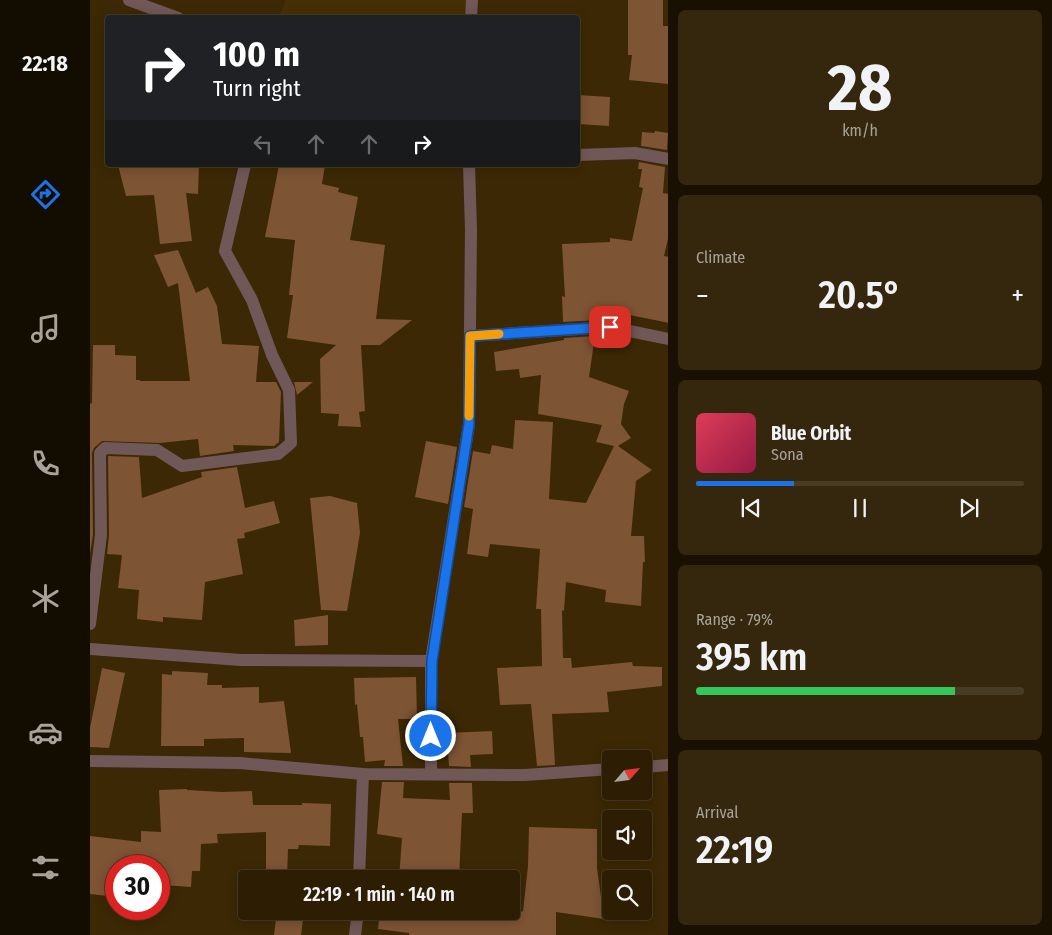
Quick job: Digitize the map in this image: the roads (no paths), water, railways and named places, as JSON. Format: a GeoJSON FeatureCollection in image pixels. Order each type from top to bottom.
{"type":"FeatureCollection","features":[{"type":"Feature","properties":{"kind":"street"},"geometry":{"type":"LineString","coordinates":[[129,0],[170,15]]}},
{"type":"Feature","properties":{"kind":"street"},"geometry":{"type":"LineString","coordinates":[[471,15],[472,0]]}},
{"type":"Feature","properties":{"kind":"street"},"geometry":{"type":"LineString","coordinates":[[580,155],[635,153],[668,159]]}},
{"type":"Feature","properties":{"kind":"street"},"geometry":{"type":"LineString","coordinates":[[90,624],[101,535],[100,453],[105,448],[157,450],[182,466],[278,454],[291,443],[288,390],[272,355],[252,300],[225,251],[245,167]]}},
{"type":"Feature","properties":{"kind":"street"},"geometry":{"type":"LineString","coordinates":[[431,774],[432,661],[469,424],[472,230],[469,167]]}},
{"type":"Feature","properties":{"kind":"street"},"geometry":{"type":"LineString","coordinates":[[470,336],[610,327],[668,339]]}},
{"type":"Feature","properties":{"kind":"street"},"geometry":{"type":"LineString","coordinates":[[90,649],[242,660],[432,661]]}},
{"type":"Feature","properties":{"kind":"street"},"geometry":{"type":"LineString","coordinates":[[90,761],[240,763],[364,774],[525,775],[602,770]]}},
{"type":"Feature","properties":{"kind":"street"},"geometry":{"type":"LineString","coordinates":[[652,766],[668,765]]}},
{"type":"Feature","properties":{"kind":"street"},"geometry":{"type":"LineString","coordinates":[[359,870],[364,774]]}},
{"type":"Feature","properties":{"kind":"street"},"geometry":{"type":"LineString","coordinates":[[355,935],[357,920]]}}]}
